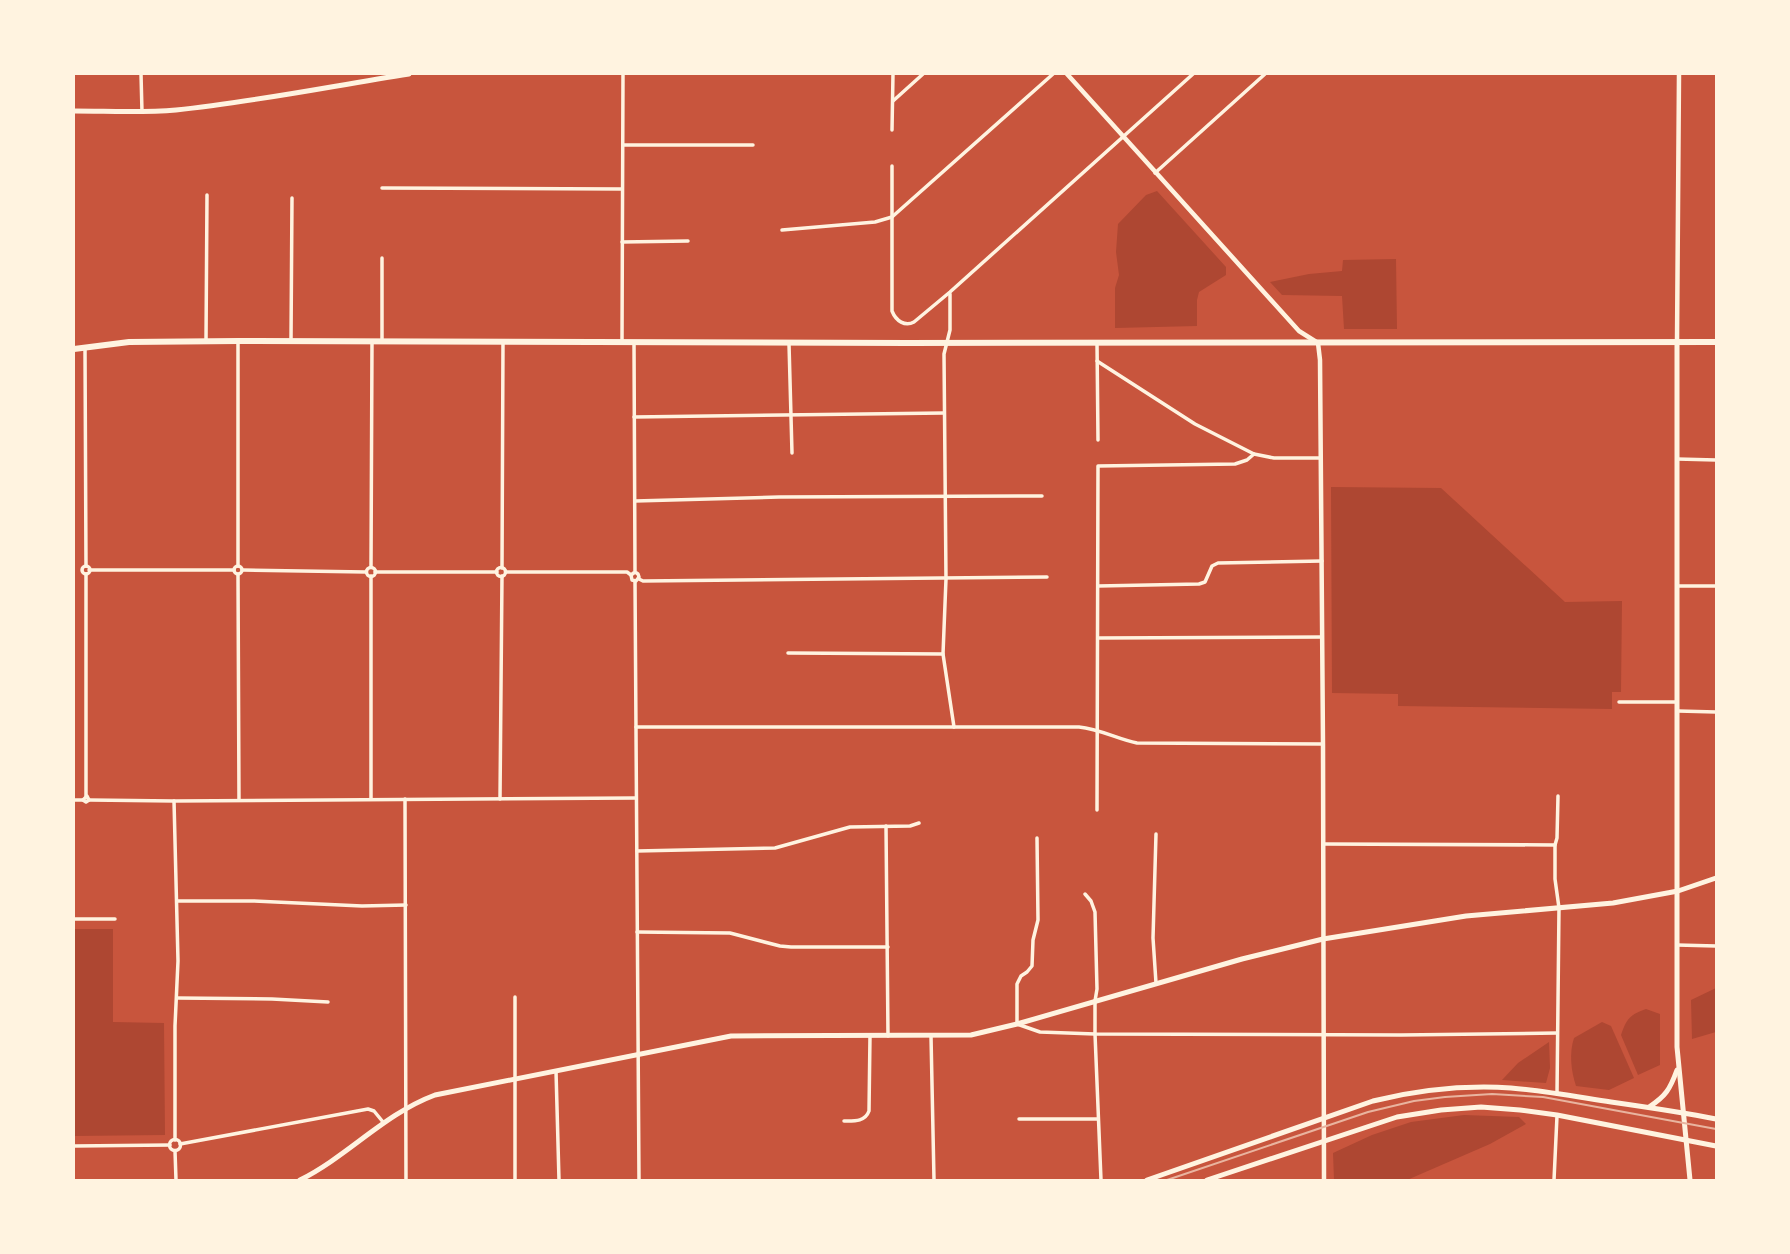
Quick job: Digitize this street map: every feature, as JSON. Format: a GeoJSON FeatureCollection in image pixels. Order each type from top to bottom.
{"type":"FeatureCollection","features":[{"type":"Feature","properties":{"kind":"main road"},"geometry":{"type":"LineString","coordinates":[[74,111],[174,110],[250,101],[409,74]]}},
{"type":"Feature","properties":{"kind":"main road"},"geometry":{"type":"LineString","coordinates":[[74,349],[130,342],[238,341],[1717,342]]}},
{"type":"Feature","properties":{"kind":"main road"},"geometry":{"type":"LineString","coordinates":[[1677,342],[1677,945],[1679,1067],[1690,1181]]}},
{"type":"Feature","properties":{"kind":"main road"},"geometry":{"type":"LineString","coordinates":[[300,1181],[407,1108],[435,1095],[731,1036],[971,1035],[1323,939],[1466,916],[1613,903],[1678,891],[1717,878]]}},
{"type":"Feature","properties":{"kind":"main road"},"geometry":{"type":"LineString","coordinates":[[1648,1107],[1668,1092],[1679,1067]]}},
{"type":"Feature","properties":{"kind":"main road"},"geometry":{"type":"LineString","coordinates":[[1147,1181],[1373,1101],[1436,1090],[1509,1088],[1717,1119]]}},
{"type":"Feature","properties":{"kind":"main road"},"geometry":{"type":"LineString","coordinates":[[1207,1181],[1397,1117],[1481,1107],[1557,1115],[1717,1146]]}},
{"type":"Feature","properties":{"kind":"street"},"geometry":{"type":"LineString","coordinates":[[141,74],[142,112]]}},
{"type":"Feature","properties":{"kind":"street"},"geometry":{"type":"LineString","coordinates":[[622,343],[623,74]]}},
{"type":"Feature","properties":{"kind":"street"},"geometry":{"type":"LineString","coordinates":[[892,130],[893,74]]}},
{"type":"Feature","properties":{"kind":"street"},"geometry":{"type":"LineString","coordinates":[[893,101],[923,74]]}},
{"type":"Feature","properties":{"kind":"street"},"geometry":{"type":"LineString","coordinates":[[782,230],[875,222],[892,217],[1054,74]]}},
{"type":"Feature","properties":{"kind":"street"},"geometry":{"type":"LineString","coordinates":[[1067,74],[1299,331],[1318,343],[1322,561],[1324,1181]]}},
{"type":"Feature","properties":{"kind":"street"},"geometry":{"type":"LineString","coordinates":[[892,166],[892,311],[897,319],[908,324],[950,292],[1193,74]]}},
{"type":"Feature","properties":{"kind":"street"},"geometry":{"type":"LineString","coordinates":[[1155,173],[1265,74]]}},
{"type":"Feature","properties":{"kind":"street"},"geometry":{"type":"LineString","coordinates":[[1677,342],[1679,74]]}},
{"type":"Feature","properties":{"kind":"street"},"geometry":{"type":"LineString","coordinates":[[622,145],[753,145]]}},
{"type":"Feature","properties":{"kind":"street"},"geometry":{"type":"LineString","coordinates":[[382,188],[622,188]]}},
{"type":"Feature","properties":{"kind":"street"},"geometry":{"type":"LineString","coordinates":[[206,342],[207,195]]}},
{"type":"Feature","properties":{"kind":"street"},"geometry":{"type":"LineString","coordinates":[[291,342],[292,198]]}},
{"type":"Feature","properties":{"kind":"street"},"geometry":{"type":"LineString","coordinates":[[622,242],[688,241]]}},
{"type":"Feature","properties":{"kind":"street"},"geometry":{"type":"LineString","coordinates":[[382,258],[382,342]]}},
{"type":"Feature","properties":{"kind":"street"},"geometry":{"type":"LineString","coordinates":[[950,292],[950,330],[944,354],[946,579],[943,654],[954,727]]}},
{"type":"Feature","properties":{"kind":"street"},"geometry":{"type":"LineString","coordinates":[[238,341],[239,800]]}},
{"type":"Feature","properties":{"kind":"street"},"geometry":{"type":"LineString","coordinates":[[372,342],[371,567],[375,572]]}},
{"type":"Feature","properties":{"kind":"street"},"geometry":{"type":"LineString","coordinates":[[500,799],[503,342]]}},
{"type":"Feature","properties":{"kind":"street"},"geometry":{"type":"LineString","coordinates":[[789,342],[792,453]]}},
{"type":"Feature","properties":{"kind":"street"},"geometry":{"type":"LineString","coordinates":[[633,573],[634,343]]}},
{"type":"Feature","properties":{"kind":"street"},"geometry":{"type":"LineString","coordinates":[[1097,343],[1098,440]]}},
{"type":"Feature","properties":{"kind":"street"},"geometry":{"type":"LineString","coordinates":[[85,347],[86,799]]}},
{"type":"Feature","properties":{"kind":"street"},"geometry":{"type":"LineString","coordinates":[[1097,362],[1195,424],[1254,454],[1274,458],[1321,458]]}},
{"type":"Feature","properties":{"kind":"street"},"geometry":{"type":"LineString","coordinates":[[634,417],[944,413]]}},
{"type":"Feature","properties":{"kind":"street"},"geometry":{"type":"LineString","coordinates":[[1097,810],[1098,466],[1235,464],[1254,454]]}},
{"type":"Feature","properties":{"kind":"street"},"geometry":{"type":"LineString","coordinates":[[1677,459],[1717,460]]}},
{"type":"Feature","properties":{"kind":"street"},"geometry":{"type":"LineString","coordinates":[[635,500],[1042,496]]}},
{"type":"Feature","properties":{"kind":"street"},"geometry":{"type":"LineString","coordinates":[[1098,586],[1199,584],[1205,582],[1214,564],[1322,561]]}},
{"type":"Feature","properties":{"kind":"street"},"geometry":{"type":"LineString","coordinates":[[366,572],[367,568],[371,567]]}},
{"type":"Feature","properties":{"kind":"street"},"geometry":{"type":"LineString","coordinates":[[371,799],[371,576],[375,572],[497,572],[498,569],[503,572],[638,574],[636,851],[639,1181]]}},
{"type":"Feature","properties":{"kind":"street"},"geometry":{"type":"LineString","coordinates":[[74,570],[366,572],[371,576]]}},
{"type":"Feature","properties":{"kind":"street"},"geometry":{"type":"LineString","coordinates":[[637,580],[1047,577]]}},
{"type":"Feature","properties":{"kind":"street"},"geometry":{"type":"LineString","coordinates":[[1677,586],[1717,586]]}},
{"type":"Feature","properties":{"kind":"street"},"geometry":{"type":"LineString","coordinates":[[1098,638],[1322,637]]}},
{"type":"Feature","properties":{"kind":"street"},"geometry":{"type":"LineString","coordinates":[[788,653],[943,654]]}},
{"type":"Feature","properties":{"kind":"street"},"geometry":{"type":"LineString","coordinates":[[1619,702],[1678,702]]}},
{"type":"Feature","properties":{"kind":"street"},"geometry":{"type":"LineString","coordinates":[[1678,711],[1717,712]]}},
{"type":"Feature","properties":{"kind":"street"},"geometry":{"type":"LineString","coordinates":[[636,727],[1079,727],[1138,743],[1323,744]]}},
{"type":"Feature","properties":{"kind":"street"},"geometry":{"type":"LineString","coordinates":[[1557,1094],[1559,908],[1555,879],[1555,845],[1558,838],[1558,796]]}},
{"type":"Feature","properties":{"kind":"street"},"geometry":{"type":"LineString","coordinates":[[74,800],[636,798]]}},
{"type":"Feature","properties":{"kind":"street"},"geometry":{"type":"LineString","coordinates":[[405,799],[406,1181]]}},
{"type":"Feature","properties":{"kind":"street"},"geometry":{"type":"LineString","coordinates":[[174,801],[178,988],[175,1026],[175,1140]]}},
{"type":"Feature","properties":{"kind":"street"},"geometry":{"type":"LineString","coordinates":[[636,851],[768,849],[840,828],[910,826],[919,823]]}},
{"type":"Feature","properties":{"kind":"street"},"geometry":{"type":"LineString","coordinates":[[886,826],[888,1036]]}},
{"type":"Feature","properties":{"kind":"street"},"geometry":{"type":"LineString","coordinates":[[1156,834],[1153,938],[1156,983]]}},
{"type":"Feature","properties":{"kind":"street"},"geometry":{"type":"LineString","coordinates":[[1037,838],[1038,920],[1033,940],[1032,966],[1017,984],[1017,1024],[1040,1032],[1095,1034],[1557,1034]]}},
{"type":"Feature","properties":{"kind":"street"},"geometry":{"type":"LineString","coordinates":[[1323,845],[1555,845]]}},
{"type":"Feature","properties":{"kind":"street"},"geometry":{"type":"LineString","coordinates":[[1085,894],[1095,912],[1095,1034],[1101,1181]]}},
{"type":"Feature","properties":{"kind":"street"},"geometry":{"type":"LineString","coordinates":[[177,901],[406,905]]}},
{"type":"Feature","properties":{"kind":"street"},"geometry":{"type":"LineString","coordinates":[[74,919],[115,919]]}},
{"type":"Feature","properties":{"kind":"street"},"geometry":{"type":"LineString","coordinates":[[637,932],[730,933],[791,947],[888,947]]}},
{"type":"Feature","properties":{"kind":"street"},"geometry":{"type":"LineString","coordinates":[[1677,945],[1717,946]]}},
{"type":"Feature","properties":{"kind":"street"},"geometry":{"type":"LineString","coordinates":[[515,997],[515,1181]]}},
{"type":"Feature","properties":{"kind":"street"},"geometry":{"type":"LineString","coordinates":[[177,998],[328,1002]]}},
{"type":"Feature","properties":{"kind":"street"},"geometry":{"type":"LineString","coordinates":[[930,1035],[934,1181]]}},
{"type":"Feature","properties":{"kind":"street"},"geometry":{"type":"LineString","coordinates":[[844,1121],[863,1119],[869,1111],[870,1036]]}},
{"type":"Feature","properties":{"kind":"street"},"geometry":{"type":"LineString","coordinates":[[556,1070],[559,1181]]}},
{"type":"Feature","properties":{"kind":"street"},"geometry":{"type":"LineString","coordinates":[[180,1144],[363,1110],[374,1111],[384,1123]]}},
{"type":"Feature","properties":{"kind":"street"},"geometry":{"type":"LineString","coordinates":[[1554,1181],[1557,1115]]}},
{"type":"Feature","properties":{"kind":"street"},"geometry":{"type":"LineString","coordinates":[[1019,1119],[1098,1119]]}},
{"type":"Feature","properties":{"kind":"street"},"geometry":{"type":"LineString","coordinates":[[175,1140],[180,1144]]}},
{"type":"Feature","properties":{"kind":"street"},"geometry":{"type":"LineString","coordinates":[[74,1146],[170,1145],[175,1140]]}},
{"type":"Feature","properties":{"kind":"street"},"geometry":{"type":"LineString","coordinates":[[175,1151],[180,1144]]}},
{"type":"Feature","properties":{"kind":"street"},"geometry":{"type":"LineString","coordinates":[[170,1145],[175,1151],[176,1181]]}},
{"type":"Feature","properties":{"kind":"shaded area"},"geometry":{"type":"Polygon","coordinates":[[[1157,191],[1226,267],[1226,275],[1199,292],[1197,326],[1115,328],[1115,288],[1119,275],[1116,252],[1118,224],[1146,195],[1157,191]]]}},
{"type":"Feature","properties":{"kind":"shaded area"},"geometry":{"type":"Polygon","coordinates":[[[1396,259],[1397,329],[1344,329],[1342,296],[1282,295],[1270,282],[1342,271],[1343,260],[1396,259]]]}},
{"type":"Feature","properties":{"kind":"shaded area"},"geometry":{"type":"Polygon","coordinates":[[[1331,487],[1441,488],[1565,602],[1622,601],[1621,692],[1612,692],[1612,709],[1398,706],[1398,694],[1332,693],[1331,487]]]}},
{"type":"Feature","properties":{"kind":"shaded area"},"geometry":{"type":"Polygon","coordinates":[[[74,929],[113,929],[113,1022],[164,1023],[165,1135],[74,1136],[74,929]]]}},
{"type":"Feature","properties":{"kind":"shaded area"},"geometry":{"type":"Polygon","coordinates":[[[1716,988],[1716,1032],[1692,1039],[1691,1000],[1716,988]]]}},
{"type":"Feature","properties":{"kind":"shaded area"},"geometry":{"type":"Polygon","coordinates":[[[1646,1009],[1660,1014],[1660,1065],[1638,1075],[1621,1035],[1630,1018],[1646,1009]]]}},
{"type":"Feature","properties":{"kind":"shaded area"},"geometry":{"type":"Polygon","coordinates":[[[1602,1022],[1611,1026],[1634,1078],[1609,1090],[1576,1086],[1571,1062],[1574,1038],[1602,1022]]]}},
{"type":"Feature","properties":{"kind":"shaded area"},"geometry":{"type":"Polygon","coordinates":[[[1549,1042],[1550,1068],[1546,1083],[1502,1080],[1518,1063],[1549,1042]]]}},
{"type":"Feature","properties":{"kind":"shaded area"},"geometry":{"type":"Polygon","coordinates":[[[1464,1115],[1519,1117],[1526,1124],[1490,1144],[1407,1180],[1334,1180],[1333,1153],[1372,1135],[1411,1122],[1464,1115]]]}},
{"type":"Feature","properties":{"kind":"tram line"},"geometry":{"type":"LineString","coordinates":[[1167,1180],[1368,1112],[1445,1097],[1492,1094],[1543,1097],[1716,1129]]}}]}
